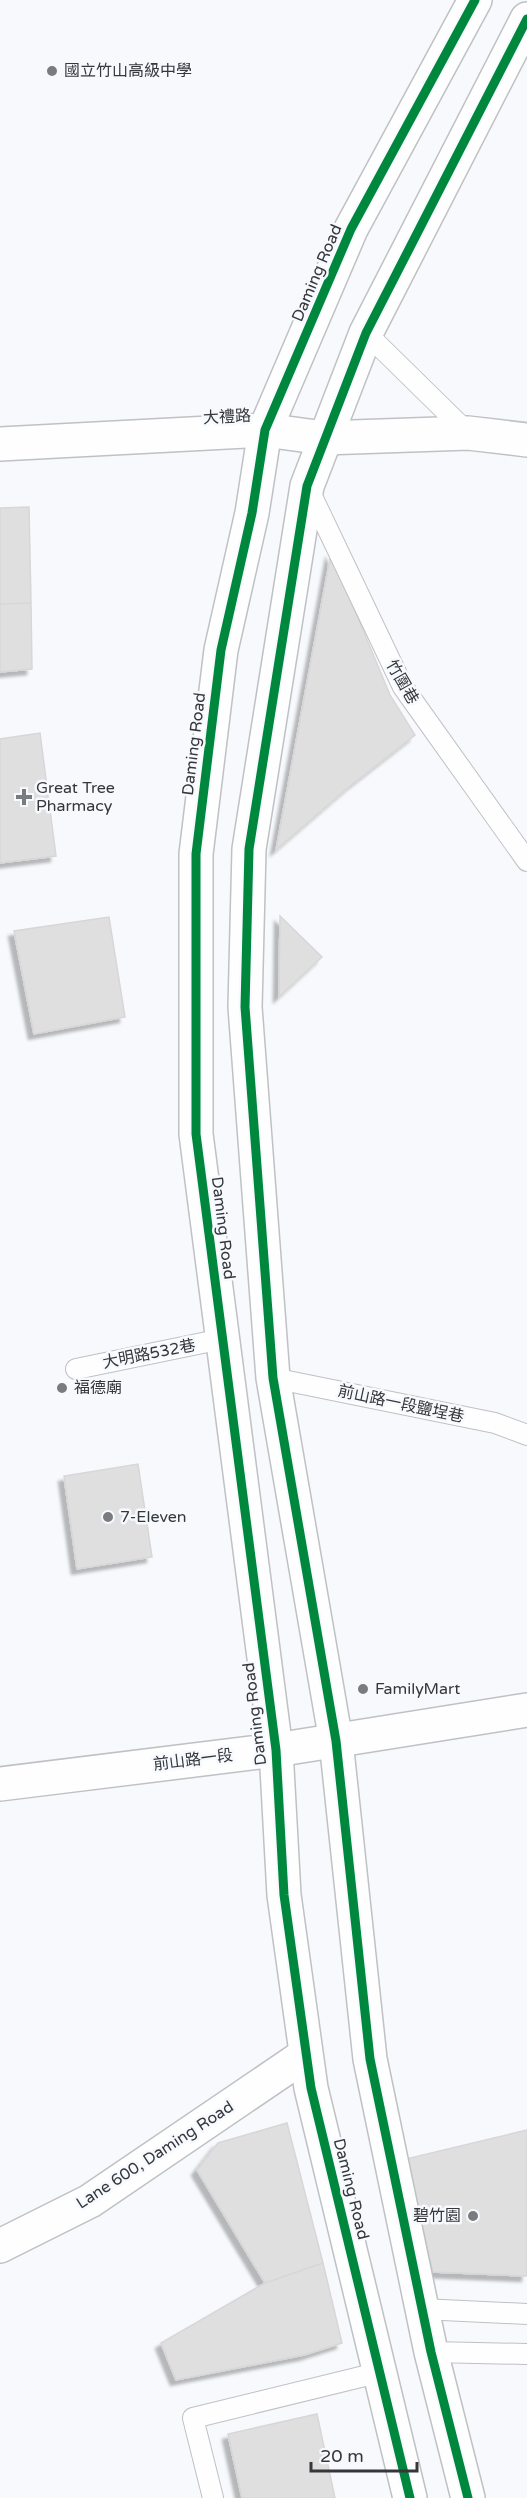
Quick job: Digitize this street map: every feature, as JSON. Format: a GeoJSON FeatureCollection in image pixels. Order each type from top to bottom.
{"type":"FeatureCollection","features":[{"type":"Feature","properties":{"kind":"main road","name":"Daming Road"},"geometry":{"type":"LineString","coordinates":[[410,2498],[305,2055],[284,1894],[276,1750],[196,1134],[195,854],[221,650],[252,513],[265,430],[351,229],[475,0]]}},
{"type":"Feature","properties":{"kind":"main road"},"geometry":{"type":"LineString","coordinates":[[468,2498],[430,2352],[370,2059],[336,1741],[273,1378],[245,1007],[249,849],[307,486],[366,333],[527,19]]}},
{"type":"Feature","properties":{"kind":"main road","name":"大禮路"},"geometry":{"type":"LineString","coordinates":[[0,444],[265,430],[324,438],[468,433],[527,441]]}},
{"type":"Feature","properties":{"kind":"main road","name":"前山路一段"},"geometry":{"type":"LineString","coordinates":[[0,1784],[276,1750],[527,1710]]}},
{"type":"Feature","properties":{"kind":"main road","name":"Lane 600, Daming Road"},"geometry":{"type":"LineString","coordinates":[[0,2246],[90,2201],[305,2055]]}},
{"type":"Feature","properties":{"kind":"lane"},"geometry":{"type":"LineString","coordinates":[[366,333],[468,433]]}},
{"type":"Feature","properties":{"kind":"lane","name":"竹圍巷"},"geometry":{"type":"LineString","coordinates":[[307,486],[403,687],[527,861]]}},
{"type":"Feature","properties":{"kind":"lane","name":"大明路532巷"},"geometry":{"type":"LineString","coordinates":[[76,1369],[222,1339]]}},
{"type":"Feature","properties":{"kind":"lane","name":"前山路一段鹽埕巷"},"geometry":{"type":"LineString","coordinates":[[273,1378],[495,1423],[527,1435]]}},
{"type":"Feature","properties":{"kind":"lane"},"geometry":{"type":"LineString","coordinates":[[422,2309],[527,2313]]}},
{"type":"Feature","properties":{"kind":"lane"},"geometry":{"type":"LineString","coordinates":[[430,2352],[527,2354]]}},
{"type":"Feature","properties":{"kind":"lane"},"geometry":{"type":"LineString","coordinates":[[213,2498],[193,2418],[381,2372]]}},
{"type":"Feature","properties":{"kind":"building"},"geometry":{"type":"Polygon","coordinates":[[[29,507],[31,603],[0,604],[0,508],[29,507]]]}},
{"type":"Feature","properties":{"kind":"building"},"geometry":{"type":"Polygon","coordinates":[[[331,553],[390,695],[415,735],[350,786],[276,850],[331,553]]]}},
{"type":"Feature","properties":{"kind":"building"},"geometry":{"type":"Polygon","coordinates":[[[31,603],[32,669],[0,672],[0,604],[31,603]]]}},
{"type":"Feature","properties":{"kind":"building","name":"Great Tree Pharmacy"},"geometry":{"type":"Polygon","coordinates":[[[40,733],[56,856],[0,863],[0,739],[40,733]]]}},
{"type":"Feature","properties":{"kind":"building"},"geometry":{"type":"Polygon","coordinates":[[[280,916],[322,957],[279,997],[280,916]]]}},
{"type":"Feature","properties":{"kind":"building"},"geometry":{"type":"Polygon","coordinates":[[[109,917],[125,1017],[34,1034],[14,931],[109,917]]]}},
{"type":"Feature","properties":{"kind":"building","name":"7-Eleven"},"geometry":{"type":"Polygon","coordinates":[[[138,1464],[152,1557],[77,1569],[64,1476],[138,1464]]]}},
{"type":"Feature","properties":{"kind":"building"},"geometry":{"type":"Polygon","coordinates":[[[287,2123],[323,2263],[265,2283],[197,2170],[218,2143],[287,2123]]]}},
{"type":"Feature","properties":{"kind":"building","name":"碧竹園"},"geometry":{"type":"Polygon","coordinates":[[[527,2130],[527,2276],[433,2272],[406,2159],[527,2130]]]}},
{"type":"Feature","properties":{"kind":"building"},"geometry":{"type":"Polygon","coordinates":[[[323,2263],[342,2343],[304,2355],[176,2380],[161,2343],[265,2283],[323,2263]]]}},
{"type":"Feature","properties":{"kind":"building"},"geometry":{"type":"Polygon","coordinates":[[[317,2414],[335,2498],[242,2498],[228,2434],[317,2414]]]}},
{"type":"Feature","properties":{"kind":"cycle path"},"geometry":{"type":"LineString","coordinates":[[410,2498],[311,2088],[284,1895],[276,1750],[196,1134],[196,854],[221,650],[252,513],[265,430],[351,229],[475,0]]}},
{"type":"Feature","properties":{"kind":"cycle path"},"geometry":{"type":"LineString","coordinates":[[468,2498],[431,2352],[370,2059],[336,1741],[273,1378],[245,1007],[249,849],[307,486],[366,333],[527,19]]}},
{"type":"Feature","properties":{"kind":"place","name":"國立竹山高級中學"},"geometry":{"type":"Point","coordinates":[52,71]}},
{"type":"Feature","properties":{"kind":"place","name":"Great Tree Pharmacy"},"geometry":{"type":"Point","coordinates":[24,797]}},
{"type":"Feature","properties":{"kind":"place","name":"福德廟"},"geometry":{"type":"Point","coordinates":[62,1388]}},
{"type":"Feature","properties":{"kind":"place","name":"7-Eleven"},"geometry":{"type":"Point","coordinates":[108,1517]}},
{"type":"Feature","properties":{"kind":"place","name":"FamilyMart"},"geometry":{"type":"Point","coordinates":[363,1689]}},
{"type":"Feature","properties":{"kind":"place","name":"碧竹園"},"geometry":{"type":"Point","coordinates":[473,2216]}}]}
